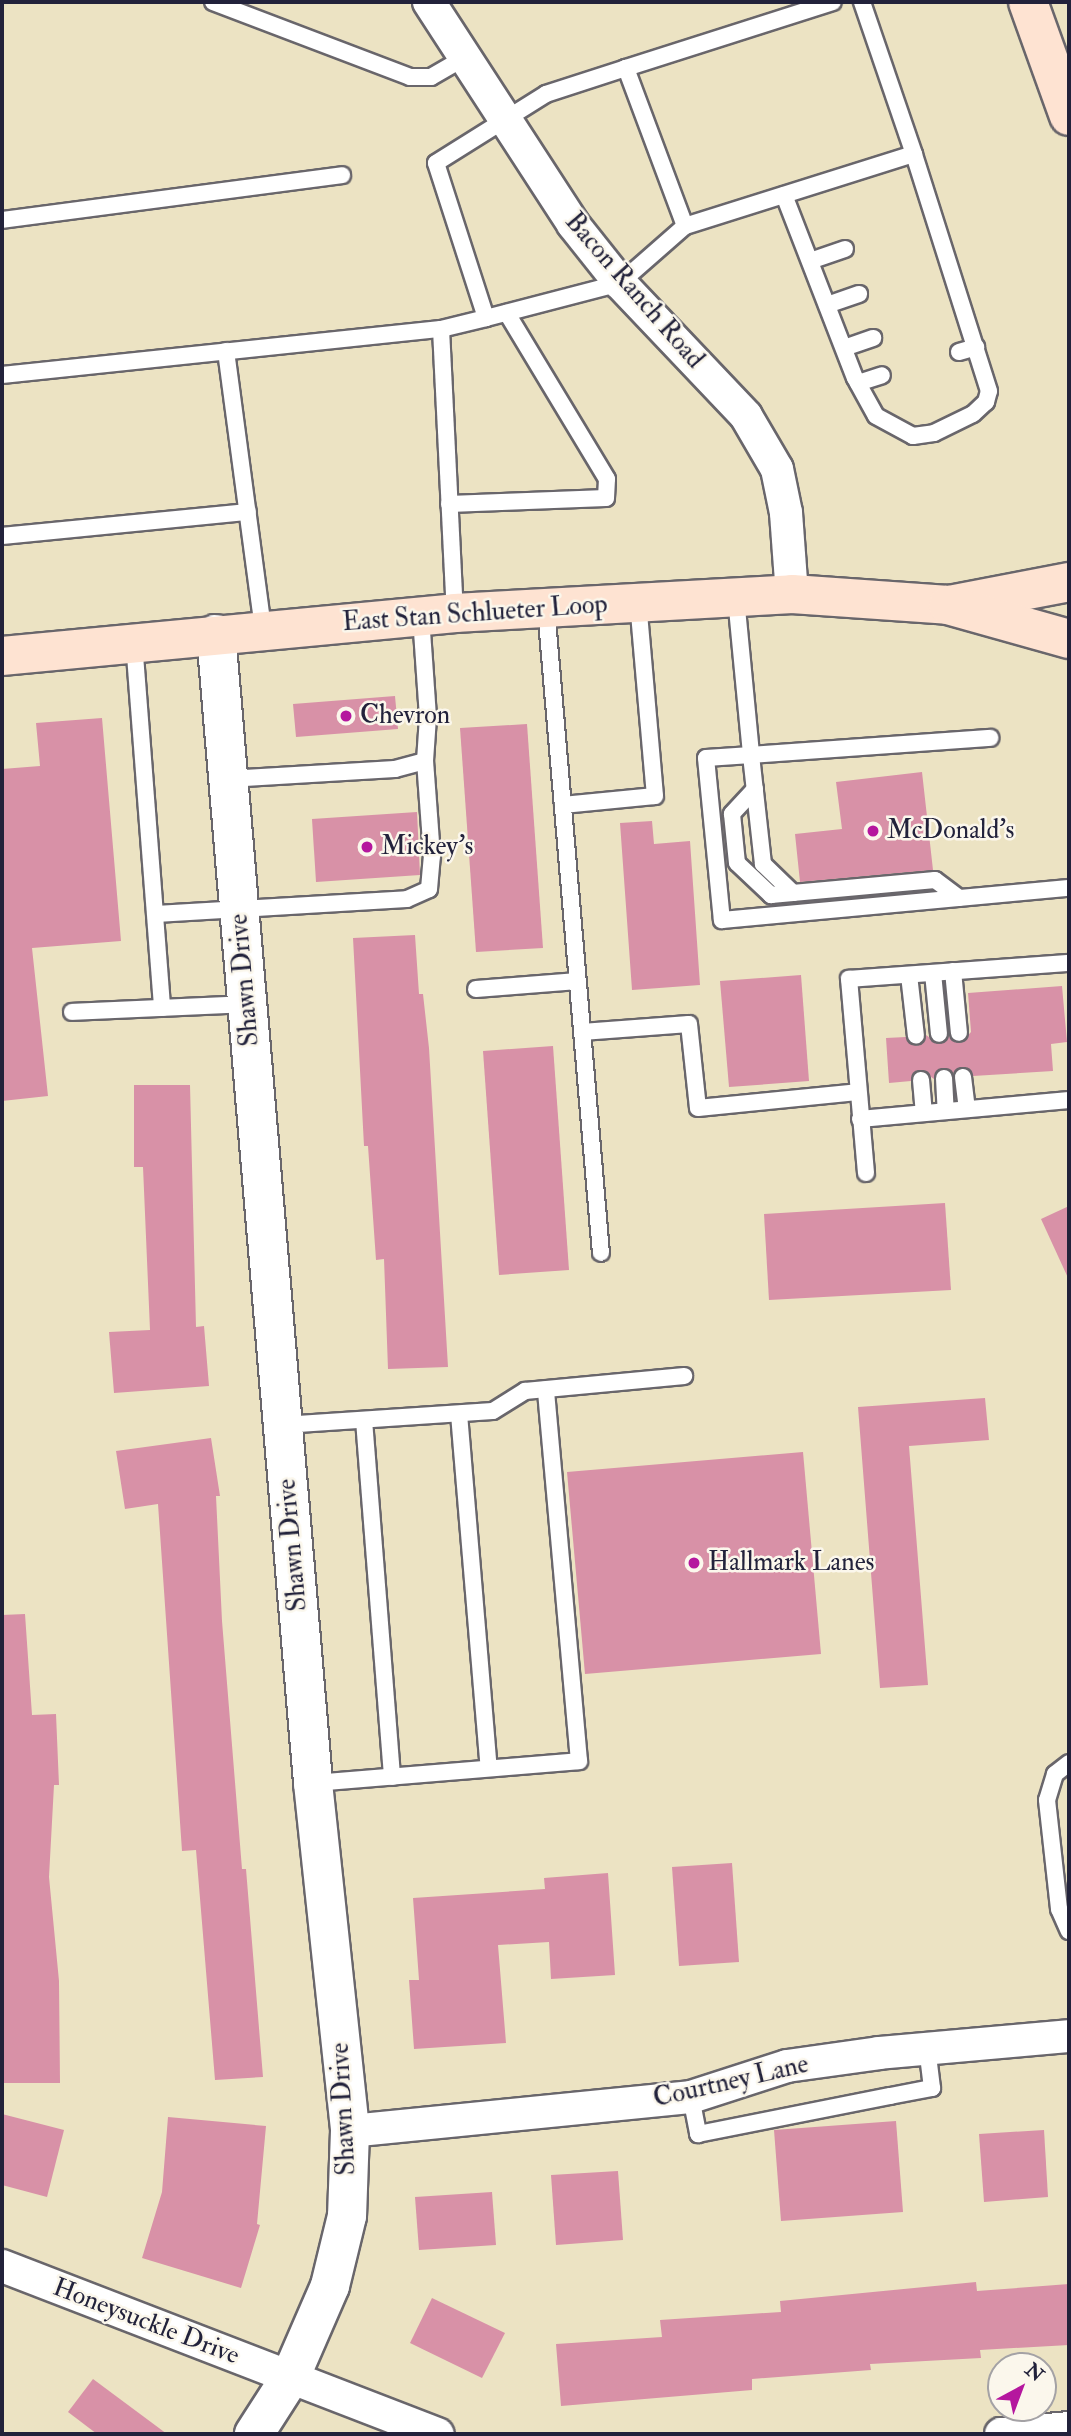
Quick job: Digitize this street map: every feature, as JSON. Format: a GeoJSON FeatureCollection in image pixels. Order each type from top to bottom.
{"type":"FeatureCollection","features":[{"type":"Feature","properties":{"kind":"main road"},"geometry":{"type":"LineString","coordinates":[[1028,2],[1069,116]]}},
{"type":"Feature","properties":{"kind":"main road","name":"East Stan Schlueter Loop"},"geometry":{"type":"LineString","coordinates":[[948,605],[1069,582]]}},
{"type":"Feature","properties":{"kind":"main road","name":"East Stan Schlueter Loop"},"geometry":{"type":"LineString","coordinates":[[2,656],[438,615],[792,594],[948,605],[1069,639]]}},
{"type":"Feature","properties":{"kind":"street","name":"Bacon Ranch Road"},"geometry":{"type":"LineString","coordinates":[[429,2],[504,124],[620,283],[746,416],[777,469],[786,513],[792,594]]}},
{"type":"Feature","properties":{"kind":"street","name":"Shawn Drive"},"geometry":{"type":"LineString","coordinates":[[216,635],[313,1783],[350,2131],[347,2216],[330,2286],[290,2378],[254,2434]]}},
{"type":"Feature","properties":{"kind":"street","name":"Courtney Lane"},"geometry":{"type":"LineString","coordinates":[[350,2131],[691,2097],[788,2066],[927,2049],[1069,2036]]}},
{"type":"Feature","properties":{"kind":"street","name":"Honeysuckle Drive"},"geometry":{"type":"LineString","coordinates":[[2,2266],[438,2434]]}},
{"type":"Feature","properties":{"kind":"street"},"geometry":{"type":"LineString","coordinates":[[1001,2434],[1069,2428]]}},
{"type":"Feature","properties":{"kind":"lane"},"geometry":{"type":"LineString","coordinates":[[213,2],[410,77],[430,76],[464,58]]}},
{"type":"Feature","properties":{"kind":"lane"},"geometry":{"type":"LineString","coordinates":[[486,318],[436,163],[504,124],[546,94],[833,2]]}},
{"type":"Feature","properties":{"kind":"lane"},"geometry":{"type":"LineString","coordinates":[[784,195],[858,383],[876,416],[897,430],[913,436],[934,433],[953,426],[986,402],[989,391],[976,347],[955,310],[928,222],[914,154],[862,2]]}},
{"type":"Feature","properties":{"kind":"lane"},"geometry":{"type":"LineString","coordinates":[[626,68],[685,226]]}},
{"type":"Feature","properties":{"kind":"lane"},"geometry":{"type":"LineString","coordinates":[[2,375],[441,329],[620,283],[685,226],[914,154]]}},
{"type":"Feature","properties":{"kind":"lane"},"geometry":{"type":"LineString","coordinates":[[2,220],[342,175]]}},
{"type":"Feature","properties":{"kind":"lane"},"geometry":{"type":"LineString","coordinates":[[810,261],[845,249]]}},
{"type":"Feature","properties":{"kind":"lane"},"geometry":{"type":"LineString","coordinates":[[827,305],[859,294]]}},
{"type":"Feature","properties":{"kind":"lane"},"geometry":{"type":"LineString","coordinates":[[449,503],[606,498],[607,479],[506,313]]}},
{"type":"Feature","properties":{"kind":"lane"},"geometry":{"type":"LineString","coordinates":[[156,914],[407,899],[429,889],[432,856],[425,761],[449,503],[441,329]]}},
{"type":"Feature","properties":{"kind":"lane"},"geometry":{"type":"LineString","coordinates":[[844,348],[873,338]]}},
{"type":"Feature","properties":{"kind":"lane"},"geometry":{"type":"LineString","coordinates":[[959,352],[976,347]]}},
{"type":"Feature","properties":{"kind":"lane"},"geometry":{"type":"LineString","coordinates":[[226,351],[263,630]]}},
{"type":"Feature","properties":{"kind":"lane"},"geometry":{"type":"LineString","coordinates":[[858,383],[883,375]]}},
{"type":"Feature","properties":{"kind":"lane"},"geometry":{"type":"LineString","coordinates":[[2,536],[248,512]]}},
{"type":"Feature","properties":{"kind":"lane"},"geometry":{"type":"LineString","coordinates":[[736,597],[763,864],[793,893]]}},
{"type":"Feature","properties":{"kind":"lane"},"geometry":{"type":"LineString","coordinates":[[563,805],[655,796],[638,603]]}},
{"type":"Feature","properties":{"kind":"lane"},"geometry":{"type":"LineString","coordinates":[[546,608],[600,1253]]}},
{"type":"Feature","properties":{"kind":"lane"},"geometry":{"type":"LineString","coordinates":[[134,642],[162,1008]]}},
{"type":"Feature","properties":{"kind":"lane"},"geometry":{"type":"LineString","coordinates":[[990,738],[706,758],[722,920],[1069,888]]}},
{"type":"Feature","properties":{"kind":"lane"},"geometry":{"type":"LineString","coordinates":[[228,779],[395,769],[425,761]]}},
{"type":"Feature","properties":{"kind":"lane"},"geometry":{"type":"LineString","coordinates":[[755,789],[732,814],[737,863],[771,895],[935,880],[959,898]]}},
{"type":"Feature","properties":{"kind":"lane"},"geometry":{"type":"LineString","coordinates":[[866,1173],[849,979],[1069,963]]}},
{"type":"Feature","properties":{"kind":"lane"},"geometry":{"type":"LineString","coordinates":[[953,971],[959,1032]]}},
{"type":"Feature","properties":{"kind":"lane"},"geometry":{"type":"LineString","coordinates":[[933,973],[939,1034]]}},
{"type":"Feature","properties":{"kind":"lane"},"geometry":{"type":"LineString","coordinates":[[909,975],[916,1036]]}},
{"type":"Feature","properties":{"kind":"lane"},"geometry":{"type":"LineString","coordinates":[[476,989],[578,981]]}},
{"type":"Feature","properties":{"kind":"lane"},"geometry":{"type":"LineString","coordinates":[[72,1012],[247,1004]]}},
{"type":"Feature","properties":{"kind":"lane"},"geometry":{"type":"LineString","coordinates":[[582,1032],[689,1024],[698,1108],[858,1092]]}},
{"type":"Feature","properties":{"kind":"lane"},"geometry":{"type":"LineString","coordinates":[[963,1077],[967,1109]]}},
{"type":"Feature","properties":{"kind":"lane"},"geometry":{"type":"LineString","coordinates":[[944,1078],[946,1111]]}},
{"type":"Feature","properties":{"kind":"lane"},"geometry":{"type":"LineString","coordinates":[[921,1080],[924,1113]]}},
{"type":"Feature","properties":{"kind":"lane"},"geometry":{"type":"LineString","coordinates":[[860,1119],[1069,1100]]}},
{"type":"Feature","properties":{"kind":"lane"},"geometry":{"type":"LineString","coordinates":[[283,1425],[493,1411],[525,1391],[684,1376]]}},
{"type":"Feature","properties":{"kind":"lane"},"geometry":{"type":"LineString","coordinates":[[313,1783],[579,1761],[546,1389]]}},
{"type":"Feature","properties":{"kind":"lane"},"geometry":{"type":"LineString","coordinates":[[459,1414],[489,1768]]}},
{"type":"Feature","properties":{"kind":"lane"},"geometry":{"type":"LineString","coordinates":[[364,1420],[392,1776]]}},
{"type":"Feature","properties":{"kind":"lane"},"geometry":{"type":"LineString","coordinates":[[1069,1763],[1055,1774],[1046,1800],[1059,1909],[1069,1931]]}},
{"type":"Feature","properties":{"kind":"lane"},"geometry":{"type":"LineString","coordinates":[[691,2097],[698,2134],[932,2088],[927,2049]]}},
{"type":"Feature","properties":{"kind":"building","name":"Chevron"},"geometry":{"type":"Polygon","coordinates":[[[395,696],[398,729],[296,737],[293,704],[395,696]]]}},
{"type":"Feature","properties":{"kind":"building"},"geometry":{"type":"Polygon","coordinates":[[[102,718],[121,941],[32,948],[48,1096],[2,1101],[2,769],[40,766],[36,723],[102,718]]]}},
{"type":"Feature","properties":{"kind":"building"},"geometry":{"type":"Polygon","coordinates":[[[527,724],[543,948],[476,952],[460,728],[527,724]]]}},
{"type":"Feature","properties":{"kind":"building","name":"McDonald's"},"geometry":{"type":"Polygon","coordinates":[[[922,772],[933,870],[800,882],[795,834],[842,829],[836,782],[922,772]]]}},
{"type":"Feature","properties":{"kind":"building","name":"Mickey's"},"geometry":{"type":"Polygon","coordinates":[[[417,812],[420,875],[316,882],[312,819],[417,812]]]}},
{"type":"Feature","properties":{"kind":"building"},"geometry":{"type":"Polygon","coordinates":[[[652,821],[654,844],[690,841],[700,985],[632,990],[620,823],[652,821]]]}},
{"type":"Feature","properties":{"kind":"building"},"geometry":{"type":"Polygon","coordinates":[[[415,935],[419,994],[423,994],[429,1048],[448,1367],[388,1369],[384,1259],[376,1260],[368,1146],[364,1146],[353,938],[415,935]]]}},
{"type":"Feature","properties":{"kind":"building"},"geometry":{"type":"Polygon","coordinates":[[[801,975],[809,1081],[729,1087],[720,981],[801,975]]]}},
{"type":"Feature","properties":{"kind":"building"},"geometry":{"type":"Polygon","coordinates":[[[1062,986],[1067,1042],[1051,1044],[1053,1071],[973,1076],[966,1067],[953,1073],[943,1068],[934,1079],[921,1070],[911,1081],[889,1083],[886,1038],[906,1037],[917,1046],[926,1035],[939,1044],[949,1036],[961,1043],[971,1032],[968,993],[1062,986]]]}},
{"type":"Feature","properties":{"kind":"building"},"geometry":{"type":"Polygon","coordinates":[[[553,1046],[569,1270],[499,1275],[483,1051],[553,1046]]]}},
{"type":"Feature","properties":{"kind":"building"},"geometry":{"type":"Polygon","coordinates":[[[134,1085],[190,1085],[196,1327],[204,1326],[209,1386],[114,1393],[109,1332],[150,1330],[143,1167],[134,1167],[134,1085]]]}},
{"type":"Feature","properties":{"kind":"building"},"geometry":{"type":"Polygon","coordinates":[[[945,1203],[951,1290],[769,1300],[764,1214],[945,1203]]]}},
{"type":"Feature","properties":{"kind":"building"},"geometry":{"type":"Polygon","coordinates":[[[1069,1206],[1069,1280],[1041,1219],[1069,1206]]]}},
{"type":"Feature","properties":{"kind":"building"},"geometry":{"type":"Polygon","coordinates":[[[985,1398],[989,1440],[909,1446],[928,1685],[880,1688],[858,1407],[985,1398]]]}},
{"type":"Feature","properties":{"kind":"building"},"geometry":{"type":"Polygon","coordinates":[[[211,1438],[220,1496],[216,1496],[222,1621],[242,1869],[246,1869],[263,2077],[215,2080],[196,1850],[182,1851],[158,1504],[125,1509],[116,1451],[211,1438]]]}},
{"type":"Feature","properties":{"kind":"building","name":"Hallmark Lanes"},"geometry":{"type":"Polygon","coordinates":[[[803,1452],[821,1654],[585,1674],[567,1472],[803,1452]]]}},
{"type":"Feature","properties":{"kind":"building"},"geometry":{"type":"Polygon","coordinates":[[[25,1614],[32,1715],[56,1714],[59,1785],[54,1785],[49,1877],[59,1981],[60,2083],[2,2083],[2,1615],[25,1614]]]}},
{"type":"Feature","properties":{"kind":"building"},"geometry":{"type":"Polygon","coordinates":[[[732,1863],[739,1962],[679,1966],[672,1867],[732,1863]]]}},
{"type":"Feature","properties":{"kind":"building"},"geometry":{"type":"Polygon","coordinates":[[[608,1873],[615,1975],[551,1979],[549,1942],[498,1945],[506,2043],[414,2049],[409,1980],[419,1980],[413,1898],[545,1889],[544,1878],[608,1873]]]}},
{"type":"Feature","properties":{"kind":"building"},"geometry":{"type":"Polygon","coordinates":[[[2,2114],[64,2130],[47,2197],[2,2185],[2,2114]]]}},
{"type":"Feature","properties":{"kind":"building"},"geometry":{"type":"Polygon","coordinates":[[[168,2117],[266,2126],[257,2224],[260,2225],[241,2288],[142,2258],[162,2192],[168,2117]]]}},
{"type":"Feature","properties":{"kind":"building"},"geometry":{"type":"Polygon","coordinates":[[[896,2121],[903,2212],[781,2221],[774,2130],[896,2121]]]}},
{"type":"Feature","properties":{"kind":"building"},"geometry":{"type":"Polygon","coordinates":[[[1044,2130],[1048,2197],[984,2202],[979,2134],[1044,2130]]]}},
{"type":"Feature","properties":{"kind":"building"},"geometry":{"type":"Polygon","coordinates":[[[618,2171],[623,2240],[556,2245],[551,2175],[618,2171]]]}},
{"type":"Feature","properties":{"kind":"building"},"geometry":{"type":"Polygon","coordinates":[[[492,2192],[496,2245],[419,2250],[415,2197],[492,2192]]]}},
{"type":"Feature","properties":{"kind":"building"},"geometry":{"type":"Polygon","coordinates":[[[976,2282],[977,2291],[1069,2284],[1069,2345],[980,2350],[981,2358],[870,2364],[871,2370],[752,2379],[752,2390],[561,2406],[556,2344],[662,2337],[660,2320],[781,2312],[780,2301],[976,2282]]]}},
{"type":"Feature","properties":{"kind":"building"},"geometry":{"type":"Polygon","coordinates":[[[432,2298],[505,2333],[482,2378],[410,2343],[432,2298]]]}},
{"type":"Feature","properties":{"kind":"building"},"geometry":{"type":"Polygon","coordinates":[[[93,2379],[167,2434],[97,2434],[68,2412],[93,2379]]]}},
{"type":"Feature","properties":{"kind":"place","name":"Chevron"},"geometry":{"type":"Point","coordinates":[346,716]}},
{"type":"Feature","properties":{"kind":"place","name":"McDonald's"},"geometry":{"type":"Point","coordinates":[873,831]}},
{"type":"Feature","properties":{"kind":"place","name":"Mickey's"},"geometry":{"type":"Point","coordinates":[367,847]}},
{"type":"Feature","properties":{"kind":"place","name":"Hallmark Lanes"},"geometry":{"type":"Point","coordinates":[694,1563]}}]}
